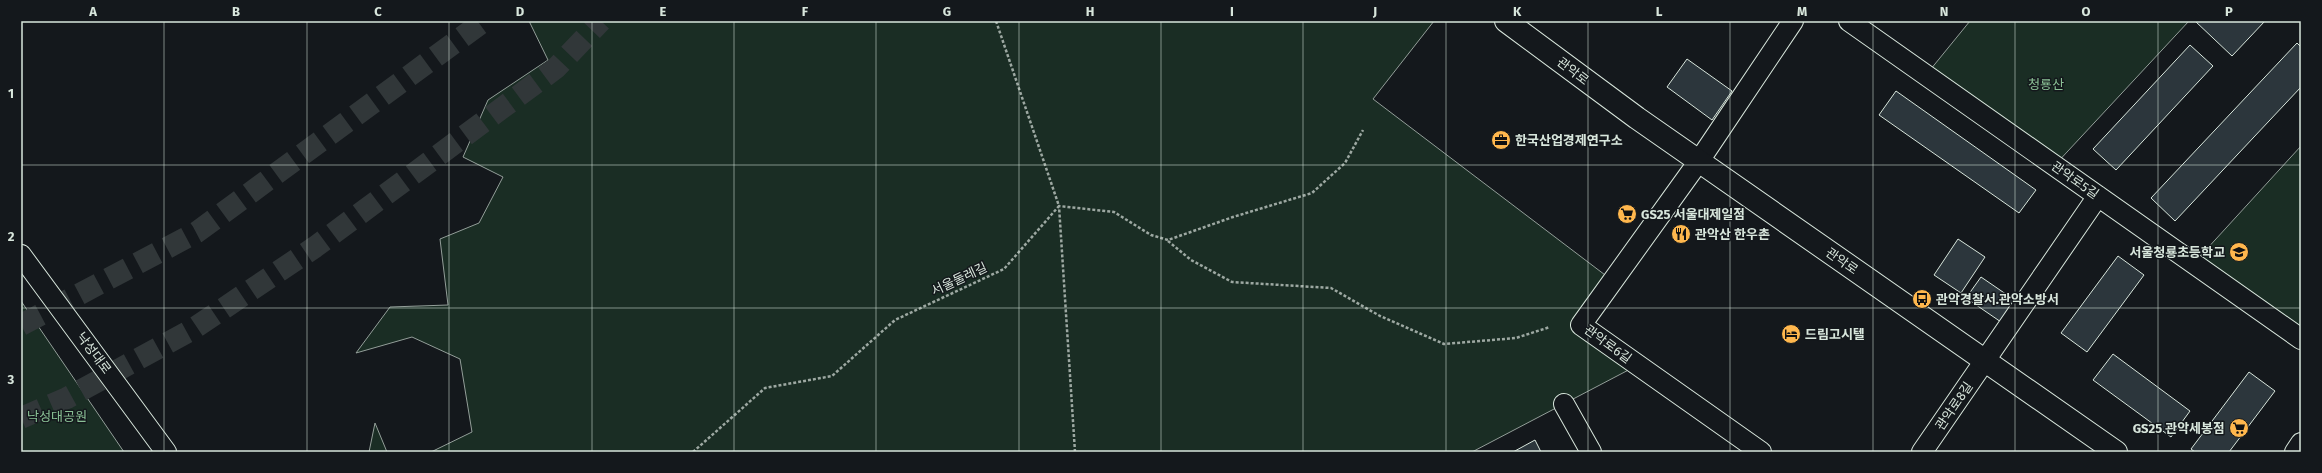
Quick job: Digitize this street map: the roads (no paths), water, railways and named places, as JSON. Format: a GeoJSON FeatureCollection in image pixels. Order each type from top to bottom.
{"type":"FeatureCollection","features":[{"type":"Feature","properties":{"kind":"main road","name":"관악로"},"geometry":{"type":"LineString","coordinates":[[1506,21],[1699,161],[2116,452]]}},
{"type":"Feature","properties":{"kind":"street"},"geometry":{"type":"LineString","coordinates":[[1699,161],[1793,21]]}},
{"type":"Feature","properties":{"kind":"street","name":"관악로5길"},"geometry":{"type":"LineString","coordinates":[[1849,21],[2301,339]]}},
{"type":"Feature","properties":{"kind":"street","name":"관악로6길"},"geometry":{"type":"LineString","coordinates":[[1699,161],[1581,325],[1761,452]]}},
{"type":"Feature","properties":{"kind":"street"},"geometry":{"type":"LineString","coordinates":[[1985,360],[2098,196]]}},
{"type":"Feature","properties":{"kind":"street","name":"낙성대로"},"geometry":{"type":"LineString","coordinates":[[21,255],[166,452]]}},
{"type":"Feature","properties":{"kind":"street","name":"관악로8길"},"geometry":{"type":"LineString","coordinates":[[1922,452],[1985,360]]}},
{"type":"Feature","properties":{"kind":"street"},"geometry":{"type":"LineString","coordinates":[[1564,404],[1591,452]]}},
{"type":"Feature","properties":{"kind":"street"},"geometry":{"type":"LineString","coordinates":[[2295,452],[2301,443]]}},
{"type":"Feature","properties":{"kind":"tunnel"},"geometry":{"type":"LineString","coordinates":[[21,325],[197,232],[484,21]]}},
{"type":"Feature","properties":{"kind":"tunnel"},"geometry":{"type":"LineString","coordinates":[[21,418],[67,398],[193,329],[315,247],[556,68],[601,21]]}},
{"type":"Feature","properties":{"kind":"place","name":"한국산업경제연구소"},"geometry":{"type":"Point","coordinates":[1501,140]}},
{"type":"Feature","properties":{"kind":"place","name":"GS25 서울대제일점"},"geometry":{"type":"Point","coordinates":[1627,214]}},
{"type":"Feature","properties":{"kind":"place","name":"관악산 한우촌"},"geometry":{"type":"Point","coordinates":[1681,234]}},
{"type":"Feature","properties":{"kind":"place","name":"서울청룡초등학교"},"geometry":{"type":"Point","coordinates":[2239,252]}},
{"type":"Feature","properties":{"kind":"place","name":"관악경찰서.관악소방서"},"geometry":{"type":"Point","coordinates":[1922,299]}},
{"type":"Feature","properties":{"kind":"place","name":"드림고시텔"},"geometry":{"type":"Point","coordinates":[1791,334]}},
{"type":"Feature","properties":{"kind":"place","name":"GS25 관악세봉점"},"geometry":{"type":"Point","coordinates":[2239,428]}},
{"type":"Feature","properties":{"kind":"park label","name":"청룡산"},"geometry":{"type":"Point","coordinates":[2046,84]}},
{"type":"Feature","properties":{"kind":"park label","name":"낙성대공원"},"geometry":{"type":"Point","coordinates":[57,416]}}]}
